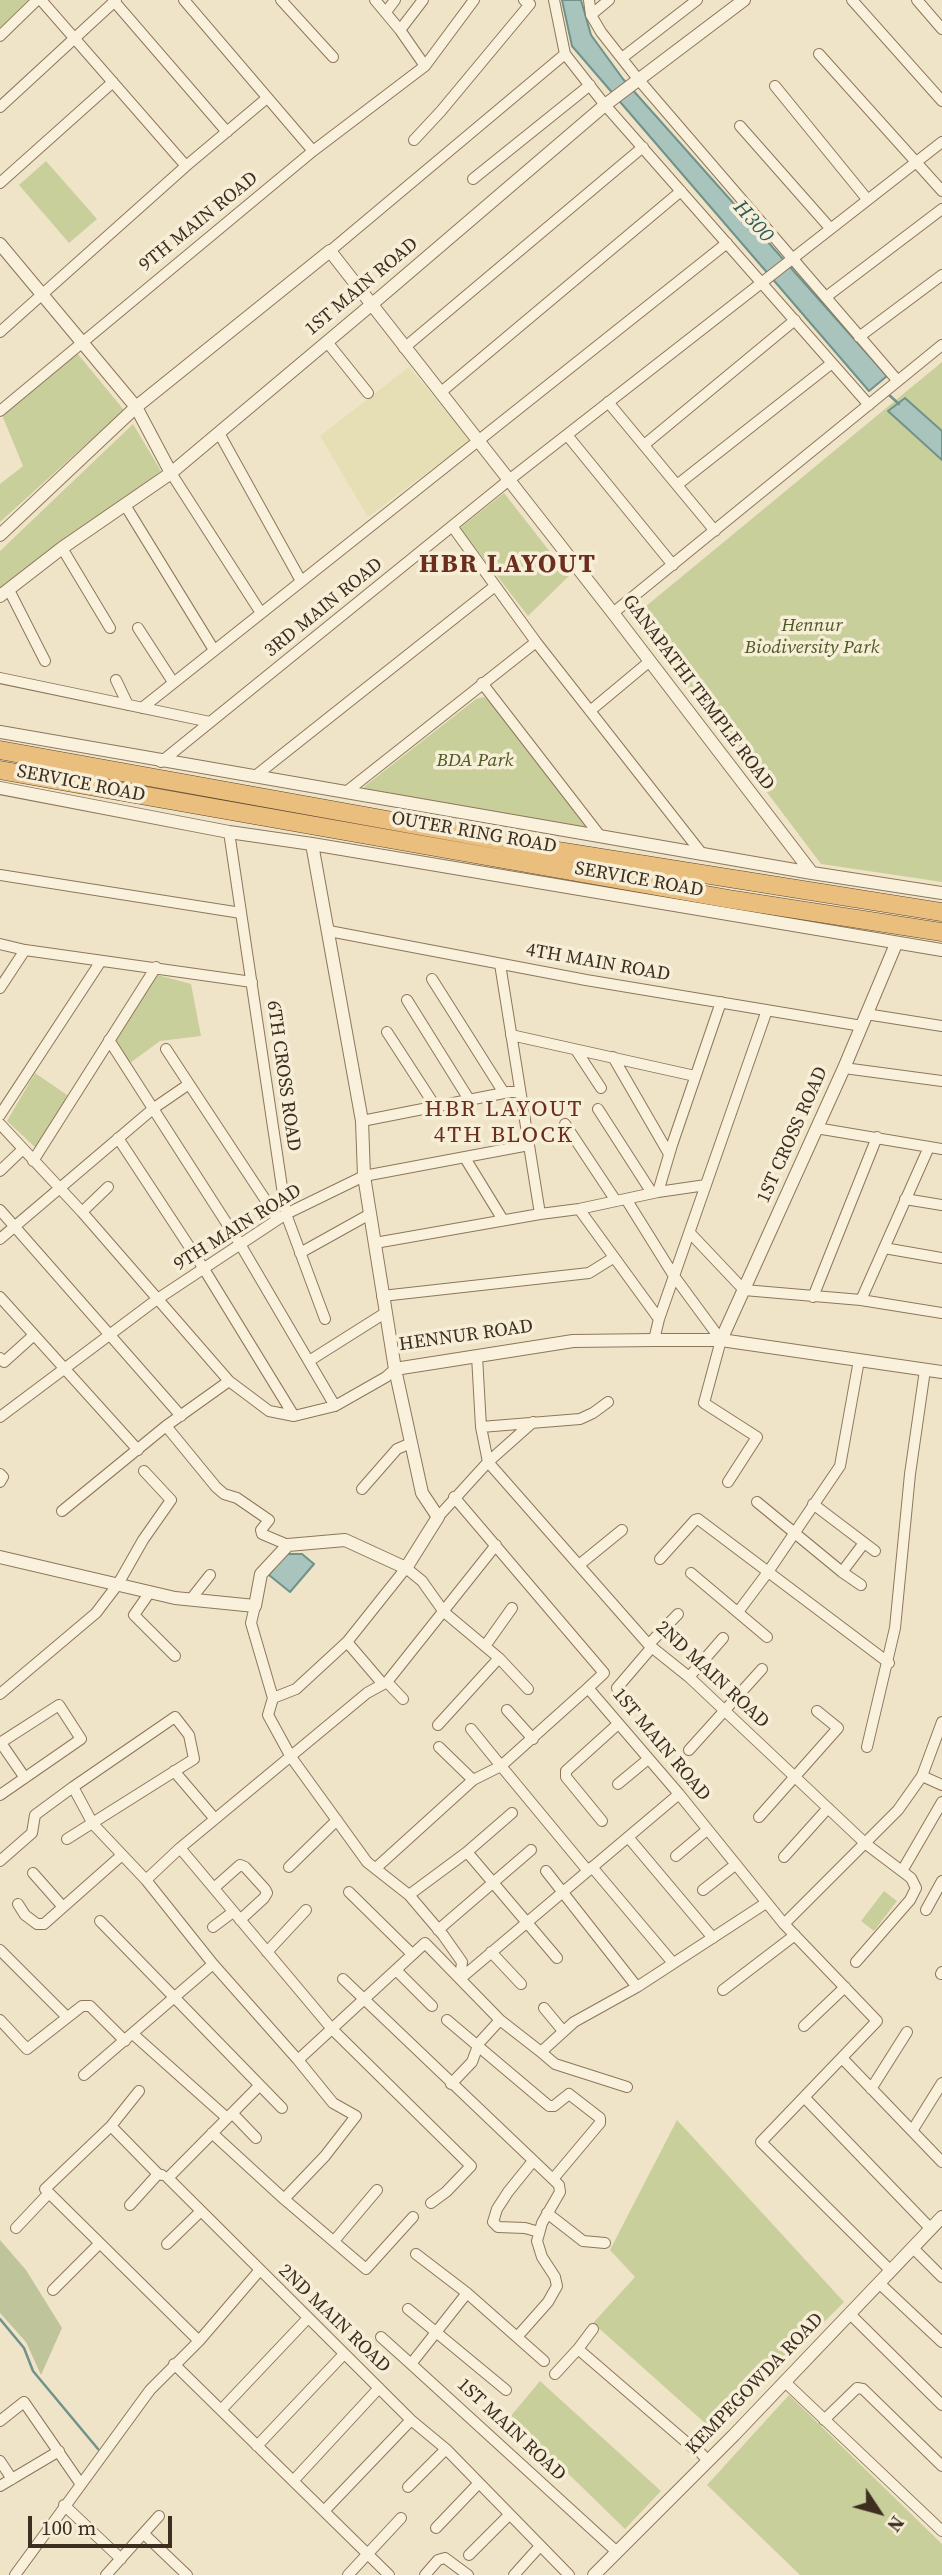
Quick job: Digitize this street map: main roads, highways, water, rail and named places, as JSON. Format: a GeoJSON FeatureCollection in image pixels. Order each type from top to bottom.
{"type":"FeatureCollection","features":[{"type":"Feature","properties":{"kind":"highway","name":"OUTER RING ROAD"},"geometry":{"type":"LineString","coordinates":[[0,750],[559,851],[942,912]]}},
{"type":"Feature","properties":{"kind":"highway","name":"OUTER RING ROAD"},"geometry":{"type":"LineString","coordinates":[[0,770],[729,900],[942,932]]}},
{"type":"Feature","properties":{"kind":"water"},"geometry":{"type":"Polygon","coordinates":[[[562,0],[581,0],[591,35],[623,79],[887,376],[869,391],[572,46],[562,0]]]}},
{"type":"Feature","properties":{"kind":"water"},"geometry":{"type":"Polygon","coordinates":[[[905,398],[942,431],[942,460],[888,411],[905,398]]]}},
{"type":"Feature","properties":{"kind":"water"},"geometry":{"type":"Polygon","coordinates":[[[285,1554],[302,1554],[314,1564],[290,1592],[269,1575],[285,1554]]]}},
{"type":"Feature","properties":{"kind":"waterway","name":"H300"},"geometry":{"type":"LineString","coordinates":[[888,394],[899,404]]}},
{"type":"Feature","properties":{"kind":"waterway"},"geometry":{"type":"LineString","coordinates":[[0,2319],[24,2348],[33,2371],[98,2449]]}},
{"type":"Feature","properties":{"kind":"district","name":"HBR LAYOUT"},"geometry":{"type":"Point","coordinates":[508,565]}},
{"type":"Feature","properties":{"kind":"district","name":"HBR LAYOUT 4TH BLOCK"},"geometry":{"type":"Point","coordinates":[504,1123]}},
{"type":"Feature","properties":{"kind":"park label","name":"Hennur Biodiversity Park"},"geometry":{"type":"Point","coordinates":[812,637]}},
{"type":"Feature","properties":{"kind":"park label","name":"BDA Park"},"geometry":{"type":"Point","coordinates":[475,761]}}]}
